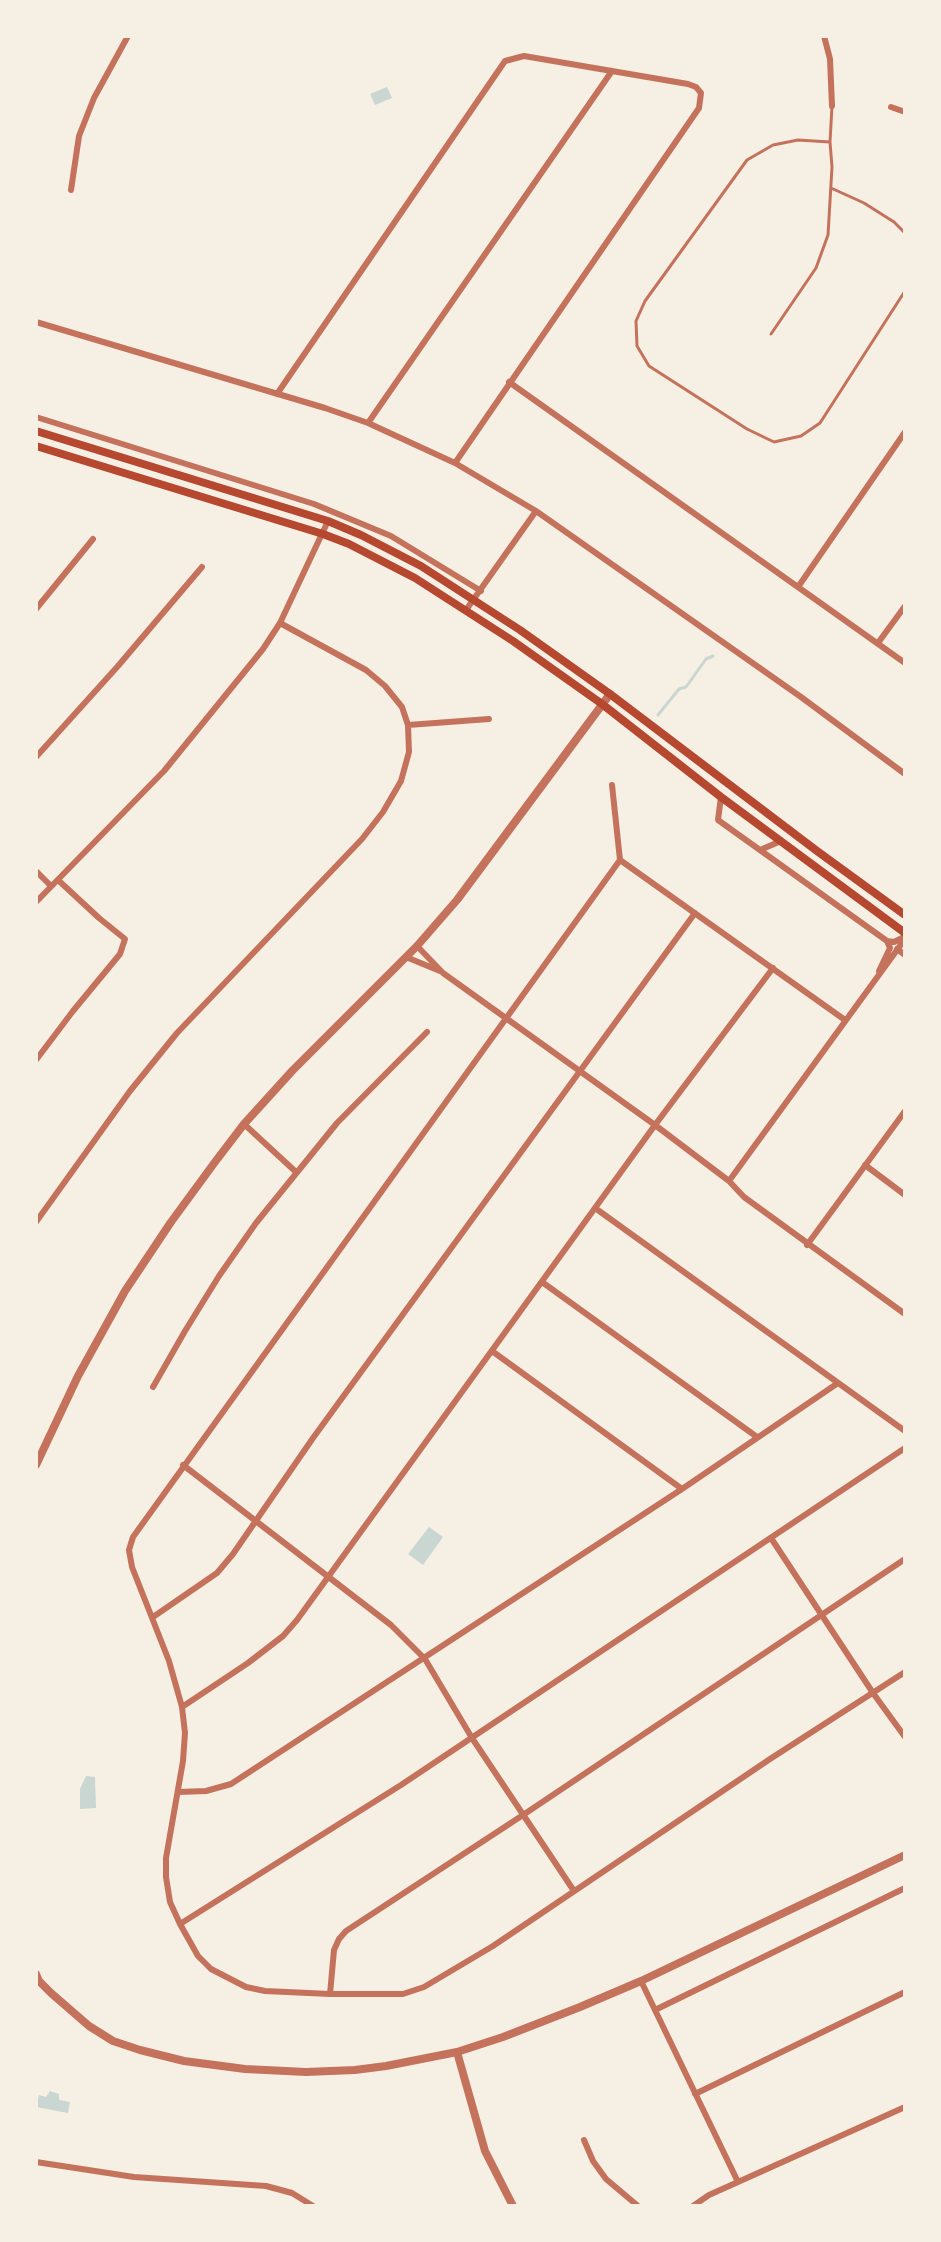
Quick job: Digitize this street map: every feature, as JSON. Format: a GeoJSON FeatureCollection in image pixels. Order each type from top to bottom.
{"type":"FeatureCollection","features":[{"type":"Feature","properties":{"kind":"main road"},"geometry":{"type":"LineString","coordinates":[[36,431],[328,522],[361,535],[422,566],[520,630],[610,693],[905,915]]}},
{"type":"Feature","properties":{"kind":"main road"},"geometry":{"type":"LineString","coordinates":[[36,446],[323,534],[349,544],[415,578],[466,610],[602,704],[905,936]]}},
{"type":"Feature","properties":{"kind":"street"},"geometry":{"type":"LineString","coordinates":[[71,190],[79,136],[94,98],[128,36]]}},
{"type":"Feature","properties":{"kind":"street"},"geometry":{"type":"LineString","coordinates":[[824,36],[830,59],[832,106]]}},
{"type":"Feature","properties":{"kind":"street"},"geometry":{"type":"LineString","coordinates":[[277,394],[506,61],[524,56],[696,87],[701,93],[699,108],[455,463]]}},
{"type":"Feature","properties":{"kind":"street"},"geometry":{"type":"LineString","coordinates":[[368,423],[612,71]]}},
{"type":"Feature","properties":{"kind":"street"},"geometry":{"type":"LineString","coordinates":[[891,107],[905,112]]}},
{"type":"Feature","properties":{"kind":"street"},"geometry":{"type":"LineString","coordinates":[[36,322],[368,423],[455,463],[536,511],[786,686],[905,774]]}},
{"type":"Feature","properties":{"kind":"street"},"geometry":{"type":"LineString","coordinates":[[510,382],[905,663]]}},
{"type":"Feature","properties":{"kind":"street"},"geometry":{"type":"LineString","coordinates":[[36,417],[314,504],[391,536],[481,591]]}},
{"type":"Feature","properties":{"kind":"street"},"geometry":{"type":"LineString","coordinates":[[798,587],[905,432]]}},
{"type":"Feature","properties":{"kind":"street"},"geometry":{"type":"LineString","coordinates":[[466,610],[536,511]]}},
{"type":"Feature","properties":{"kind":"street"},"geometry":{"type":"LineString","coordinates":[[36,902],[164,771],[263,649],[280,623],[328,522]]}},
{"type":"Feature","properties":{"kind":"street"},"geometry":{"type":"LineString","coordinates":[[36,609],[93,539]]}},
{"type":"Feature","properties":{"kind":"street"},"geometry":{"type":"LineString","coordinates":[[36,757],[118,666],[202,567]]}},
{"type":"Feature","properties":{"kind":"street"},"geometry":{"type":"LineString","coordinates":[[878,643],[905,606]]}},
{"type":"Feature","properties":{"kind":"street"},"geometry":{"type":"LineString","coordinates":[[36,1222],[130,1091],[177,1033],[362,839],[383,812],[401,781],[409,752],[408,725],[402,707],[385,686],[372,675],[280,623]]}},
{"type":"Feature","properties":{"kind":"street"},"geometry":{"type":"LineString","coordinates":[[36,1465],[78,1376],[125,1292],[171,1222],[244,1124],[293,1070],[417,946],[479,873],[610,693]]}},
{"type":"Feature","properties":{"kind":"street"},"geometry":{"type":"LineString","coordinates":[[408,725],[489,719]]}},
{"type":"Feature","properties":{"kind":"street"},"geometry":{"type":"LineString","coordinates":[[612,785],[620,860],[133,1537],[129,1550],[132,1567],[169,1661],[182,1707],[185,1733],[178,1792],[168,1842],[166,1868],[170,1902],[198,1956],[211,1969],[246,1987],[265,1991],[330,1994],[403,1994],[424,1987],[493,1946],[770,1759],[905,1672]]}},
{"type":"Feature","properties":{"kind":"street"},"geometry":{"type":"LineString","coordinates":[[721,797],[718,820],[887,941],[894,942],[905,936]]}},
{"type":"Feature","properties":{"kind":"street"},"geometry":{"type":"LineString","coordinates":[[760,850],[781,842]]}},
{"type":"Feature","properties":{"kind":"street"},"geometry":{"type":"LineString","coordinates":[[620,860],[845,1020]]}},
{"type":"Feature","properties":{"kind":"street"},"geometry":{"type":"LineString","coordinates":[[36,871],[51,886]]}},
{"type":"Feature","properties":{"kind":"street"},"geometry":{"type":"LineString","coordinates":[[36,1059],[120,954],[126,939],[99,918],[58,880]]}},
{"type":"Feature","properties":{"kind":"street"},"geometry":{"type":"LineString","coordinates":[[153,1617],[217,1573],[234,1554],[694,913]]}},
{"type":"Feature","properties":{"kind":"street"},"geometry":{"type":"LineString","coordinates":[[729,1180],[905,936]]}},
{"type":"Feature","properties":{"kind":"street"},"geometry":{"type":"LineString","coordinates":[[877,977],[890,948],[887,941]]}},
{"type":"Feature","properties":{"kind":"street"},"geometry":{"type":"LineString","coordinates":[[417,946],[443,973],[655,1125],[729,1180],[744,1197],[807,1245],[905,1314]]}},
{"type":"Feature","properties":{"kind":"street"},"geometry":{"type":"LineString","coordinates":[[897,949],[905,955]]}},
{"type":"Feature","properties":{"kind":"street"},"geometry":{"type":"LineString","coordinates":[[405,957],[443,973]]}},
{"type":"Feature","properties":{"kind":"street"},"geometry":{"type":"LineString","coordinates":[[182,1707],[248,1663],[283,1636],[329,1577],[655,1125],[773,968]]}},
{"type":"Feature","properties":{"kind":"street"},"geometry":{"type":"LineString","coordinates":[[153,1387],[219,1276],[296,1172],[352,1108],[426,1032]]}},
{"type":"Feature","properties":{"kind":"street"},"geometry":{"type":"LineString","coordinates":[[807,1245],[905,1111]]}},
{"type":"Feature","properties":{"kind":"street"},"geometry":{"type":"LineString","coordinates":[[244,1124],[296,1172]]}},
{"type":"Feature","properties":{"kind":"street"},"geometry":{"type":"LineString","coordinates":[[865,1165],[905,1195]]}},
{"type":"Feature","properties":{"kind":"street"},"geometry":{"type":"LineString","coordinates":[[595,1208],[905,1431]]}},
{"type":"Feature","properties":{"kind":"street"},"geometry":{"type":"LineString","coordinates":[[542,1282],[757,1437]]}},
{"type":"Feature","properties":{"kind":"street"},"geometry":{"type":"LineString","coordinates":[[492,1351],[682,1489]]}},
{"type":"Feature","properties":{"kind":"street"},"geometry":{"type":"LineString","coordinates":[[178,1792],[206,1791],[231,1784],[425,1659],[838,1383]]}},
{"type":"Feature","properties":{"kind":"street"},"geometry":{"type":"LineString","coordinates":[[180,1924],[401,1785],[905,1448]]}},
{"type":"Feature","properties":{"kind":"street"},"geometry":{"type":"LineString","coordinates":[[183,1465],[391,1624],[425,1659],[472,1738],[574,1892]]}},
{"type":"Feature","properties":{"kind":"street"},"geometry":{"type":"LineString","coordinates":[[771,1538],[873,1694],[905,1737]]}},
{"type":"Feature","properties":{"kind":"street"},"geometry":{"type":"LineString","coordinates":[[330,1994],[334,1950],[346,1931],[905,1559]]}},
{"type":"Feature","properties":{"kind":"street"},"geometry":{"type":"LineString","coordinates":[[37,1979],[67,2008],[101,2034],[127,2046],[184,2061],[245,2069],[316,2072],[386,2066],[457,2052],[514,2033],[641,1981],[905,1855]]}},
{"type":"Feature","properties":{"kind":"street"},"geometry":{"type":"LineString","coordinates":[[655,2010],[905,1888]]}},
{"type":"Feature","properties":{"kind":"street"},"geometry":{"type":"LineString","coordinates":[[641,1981],[738,2182]]}},
{"type":"Feature","properties":{"kind":"street"},"geometry":{"type":"LineString","coordinates":[[695,2094],[905,1992]]}},
{"type":"Feature","properties":{"kind":"street"},"geometry":{"type":"LineString","coordinates":[[457,2052],[485,2151],[513,2206]]}},
{"type":"Feature","properties":{"kind":"street"},"geometry":{"type":"LineString","coordinates":[[693,2206],[709,2195],[905,2107]]}},
{"type":"Feature","properties":{"kind":"street"},"geometry":{"type":"LineString","coordinates":[[584,2140],[593,2161],[606,2179],[638,2206]]}},
{"type":"Feature","properties":{"kind":"street"},"geometry":{"type":"LineString","coordinates":[[36,2162],[134,2176],[266,2186],[292,2193],[313,2206]]}},
{"type":"Feature","properties":{"kind":"lane"},"geometry":{"type":"LineString","coordinates":[[771,334],[816,268],[828,235],[832,106]]}},
{"type":"Feature","properties":{"kind":"lane"},"geometry":{"type":"LineString","coordinates":[[830,142],[798,140],[773,145],[747,159],[645,302],[636,321],[637,346],[649,366],[747,429],[774,442],[801,436],[820,423],[905,291]]}},
{"type":"Feature","properties":{"kind":"lane"},"geometry":{"type":"LineString","coordinates":[[831,188],[874,209],[894,222],[905,233]]}},
{"type":"Feature","properties":{"kind":"shaded area"},"geometry":{"type":"Polygon","coordinates":[[[387,87],[392,98],[375,105],[370,94],[387,87]]]}},
{"type":"Feature","properties":{"kind":"shaded area"},"geometry":{"type":"Polygon","coordinates":[[[429,1527],[443,1537],[423,1565],[408,1554],[429,1527]]]}},
{"type":"Feature","properties":{"kind":"shaded area"},"geometry":{"type":"Polygon","coordinates":[[[86,1776],[95,1777],[96,1808],[80,1809],[80,1789],[86,1776]]]}},
{"type":"Feature","properties":{"kind":"shaded area"},"geometry":{"type":"Polygon","coordinates":[[[50,2091],[59,2094],[59,2100],[70,2102],[68,2113],[36,2107],[39,2095],[46,2097],[50,2091]]]}},
{"type":"Feature","properties":{"kind":"waterway"},"geometry":{"type":"LineString","coordinates":[[658,715],[679,689],[686,687],[706,659],[713,656]]}}]}
